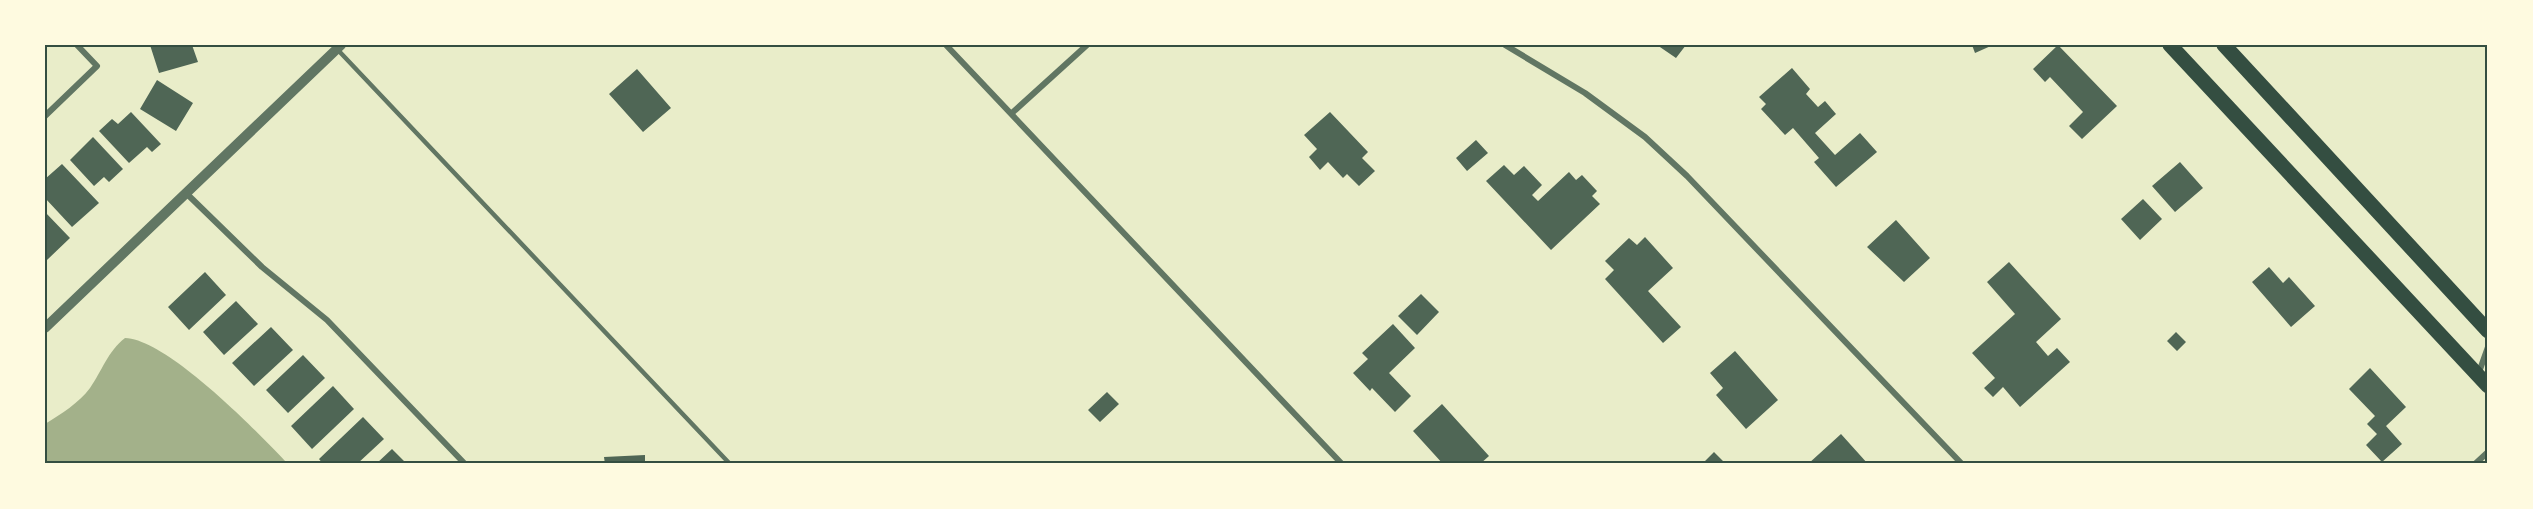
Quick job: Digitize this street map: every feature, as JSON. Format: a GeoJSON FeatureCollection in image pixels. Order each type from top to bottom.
{"type":"FeatureCollection","features":[{"type":"Feature","properties":{"kind":"main road"},"geometry":{"type":"LineString","coordinates":[[2170,45],[2485,377]]}},
{"type":"Feature","properties":{"kind":"main road"},"geometry":{"type":"LineString","coordinates":[[2224,45],[2488,331]]}},
{"type":"Feature","properties":{"kind":"street"},"geometry":{"type":"LineString","coordinates":[[45,116],[97,66],[77,45]]}},
{"type":"Feature","properties":{"kind":"street"},"geometry":{"type":"LineString","coordinates":[[946,45],[1342,464]]}},
{"type":"Feature","properties":{"kind":"street"},"geometry":{"type":"LineString","coordinates":[[1012,113],[1087,45]]}},
{"type":"Feature","properties":{"kind":"street"},"geometry":{"type":"LineString","coordinates":[[1505,45],[1585,93],[1645,137],[1687,176],[1962,464]]}},
{"type":"Feature","properties":{"kind":"street"},"geometry":{"type":"LineString","coordinates":[[45,328],[339,47]]}},
{"type":"Feature","properties":{"kind":"street"},"geometry":{"type":"LineString","coordinates":[[187,194],[262,267],[327,320],[465,464]]}},
{"type":"Feature","properties":{"kind":"street"},"geometry":{"type":"LineString","coordinates":[[2485,377],[2488,347]]}},
{"type":"Feature","properties":{"kind":"street"},"geometry":{"type":"LineString","coordinates":[[2475,464],[2488,452]]}},
{"type":"Feature","properties":{"kind":"lane"},"geometry":{"type":"LineString","coordinates":[[339,47],[730,464]]}},
{"type":"Feature","properties":{"kind":"shaded area"},"geometry":{"type":"Polygon","coordinates":[[[125,338],[143,342],[187,370],[234,410],[288,464],[45,464],[45,424],[81,399],[110,355],[125,338]]]}},
{"type":"Feature","properties":{"kind":"building"},"geometry":{"type":"Polygon","coordinates":[[[150,45],[192,45],[198,62],[159,73],[150,45]]]}},
{"type":"Feature","properties":{"kind":"building"},"geometry":{"type":"Polygon","coordinates":[[[1657,45],[1686,45],[1676,58],[1657,45]]]}},
{"type":"Feature","properties":{"kind":"building"},"geometry":{"type":"Polygon","coordinates":[[[1972,45],[1993,45],[1975,53],[1972,45]]]}},
{"type":"Feature","properties":{"kind":"building"},"geometry":{"type":"Polygon","coordinates":[[[2058,45],[2117,106],[2082,139],[2069,126],[2083,112],[2050,77],[2045,82],[2033,69],[2058,45]]]}},
{"type":"Feature","properties":{"kind":"building"},"geometry":{"type":"Polygon","coordinates":[[[1792,68],[1810,89],[1806,94],[1818,107],[1825,101],[1836,114],[1815,133],[1835,155],[1860,133],[1877,152],[1836,187],[1814,162],[1819,158],[1793,128],[1785,135],[1761,109],[1766,104],[1759,97],[1792,68]]]}},
{"type":"Feature","properties":{"kind":"building"},"geometry":{"type":"Polygon","coordinates":[[[637,69],[671,108],[643,132],[609,94],[637,69]]]}},
{"type":"Feature","properties":{"kind":"building"},"geometry":{"type":"Polygon","coordinates":[[[157,80],[193,103],[176,131],[140,109],[157,80]]]}},
{"type":"Feature","properties":{"kind":"building"},"geometry":{"type":"Polygon","coordinates":[[[131,112],[161,144],[152,152],[147,147],[129,163],[99,131],[112,119],[118,124],[131,112]]]}},
{"type":"Feature","properties":{"kind":"building"},"geometry":{"type":"Polygon","coordinates":[[[1330,112],[1368,152],[1362,158],[1375,171],[1359,186],[1347,174],[1343,178],[1328,162],[1320,170],[1309,157],[1317,149],[1304,135],[1330,112]]]}},
{"type":"Feature","properties":{"kind":"building"},"geometry":{"type":"Polygon","coordinates":[[[93,137],[123,169],[109,182],[104,177],[94,186],[70,160],[93,137]]]}},
{"type":"Feature","properties":{"kind":"building"},"geometry":{"type":"Polygon","coordinates":[[[1476,140],[1488,153],[1467,171],[1456,158],[1476,140]]]}},
{"type":"Feature","properties":{"kind":"building"},"geometry":{"type":"Polygon","coordinates":[[[2180,162],[2203,188],[2175,212],[2152,186],[2180,162]]]}},
{"type":"Feature","properties":{"kind":"building"},"geometry":{"type":"Polygon","coordinates":[[[62,164],[99,203],[72,227],[45,198],[45,179],[62,164]]]}},
{"type":"Feature","properties":{"kind":"building"},"geometry":{"type":"Polygon","coordinates":[[[1504,165],[1514,175],[1524,166],[1542,185],[1532,195],[1538,201],[1569,172],[1576,180],[1582,175],[1597,191],[1592,196],[1600,204],[1551,250],[1486,181],[1504,165]]]}},
{"type":"Feature","properties":{"kind":"building"},"geometry":{"type":"Polygon","coordinates":[[[2143,199],[2162,219],[2140,240],[2121,219],[2143,199]]]}},
{"type":"Feature","properties":{"kind":"building"},"geometry":{"type":"Polygon","coordinates":[[[45,212],[70,238],[47,260],[45,259],[45,212]]]}},
{"type":"Feature","properties":{"kind":"building"},"geometry":{"type":"Polygon","coordinates":[[[1896,220],[1930,258],[1904,282],[1867,247],[1896,220]]]}},
{"type":"Feature","properties":{"kind":"building"},"geometry":{"type":"Polygon","coordinates":[[[1645,237],[1673,268],[1648,291],[1681,327],[1663,343],[1605,279],[1614,270],[1605,261],[1629,238],[1637,245],[1645,237]]]}},
{"type":"Feature","properties":{"kind":"building"},"geometry":{"type":"Polygon","coordinates":[[[2009,262],[2061,319],[2036,342],[2048,356],[2057,348],[2070,362],[2020,407],[2003,387],[1993,397],[1984,388],[1995,378],[1972,353],[2015,314],[1987,282],[2009,262]]]}},
{"type":"Feature","properties":{"kind":"building"},"geometry":{"type":"Polygon","coordinates":[[[2269,267],[2283,283],[2289,277],[2315,306],[2291,327],[2252,282],[2269,267]]]}},
{"type":"Feature","properties":{"kind":"building"},"geometry":{"type":"Polygon","coordinates":[[[205,272],[226,295],[189,330],[168,307],[205,272]]]}},
{"type":"Feature","properties":{"kind":"building"},"geometry":{"type":"Polygon","coordinates":[[[1421,294],[1439,312],[1417,335],[1398,316],[1421,294]]]}},
{"type":"Feature","properties":{"kind":"building"},"geometry":{"type":"Polygon","coordinates":[[[236,301],[258,324],[224,355],[203,332],[236,301]]]}},
{"type":"Feature","properties":{"kind":"building"},"geometry":{"type":"Polygon","coordinates":[[[1393,324],[1415,348],[1389,373],[1411,396],[1395,412],[1372,388],[1370,391],[1353,373],[1368,359],[1362,353],[1393,324]]]}},
{"type":"Feature","properties":{"kind":"building"},"geometry":{"type":"Polygon","coordinates":[[[271,327],[293,350],[254,386],[232,363],[271,327]]]}},
{"type":"Feature","properties":{"kind":"building"},"geometry":{"type":"Polygon","coordinates":[[[2176,332],[2186,342],[2177,351],[2167,341],[2176,332]]]}},
{"type":"Feature","properties":{"kind":"building"},"geometry":{"type":"Polygon","coordinates":[[[1735,351],[1778,400],[1746,429],[1716,395],[1723,388],[1710,373],[1735,351]]]}},
{"type":"Feature","properties":{"kind":"building"},"geometry":{"type":"Polygon","coordinates":[[[303,355],[325,378],[288,413],[266,390],[303,355]]]}},
{"type":"Feature","properties":{"kind":"building"},"geometry":{"type":"Polygon","coordinates":[[[2370,368],[2406,407],[2386,426],[2402,444],[2382,462],[2366,445],[2377,434],[2367,424],[2375,416],[2349,389],[2370,368]]]}},
{"type":"Feature","properties":{"kind":"building"},"geometry":{"type":"Polygon","coordinates":[[[333,386],[354,409],[312,449],[291,426],[333,386]]]}},
{"type":"Feature","properties":{"kind":"building"},"geometry":{"type":"Polygon","coordinates":[[[1107,392],[1119,404],[1100,422],[1088,410],[1107,392]]]}},
{"type":"Feature","properties":{"kind":"building"},"geometry":{"type":"Polygon","coordinates":[[[1442,404],[1489,456],[1480,464],[1443,464],[1413,431],[1442,404]]]}},
{"type":"Feature","properties":{"kind":"building"},"geometry":{"type":"Polygon","coordinates":[[[363,417],[384,439],[357,464],[323,464],[319,459],[363,417]]]}},
{"type":"Feature","properties":{"kind":"building"},"geometry":{"type":"Polygon","coordinates":[[[1841,434],[1868,464],[1808,464],[1841,434]]]}},
{"type":"Feature","properties":{"kind":"building"},"geometry":{"type":"Polygon","coordinates":[[[392,449],[407,464],[376,464],[392,449]]]}},
{"type":"Feature","properties":{"kind":"building"},"geometry":{"type":"Polygon","coordinates":[[[1714,452],[1726,464],[1702,464],[1714,452]]]}},
{"type":"Feature","properties":{"kind":"building"},"geometry":{"type":"Polygon","coordinates":[[[645,455],[645,464],[605,464],[604,457],[645,455]]]}}]}
